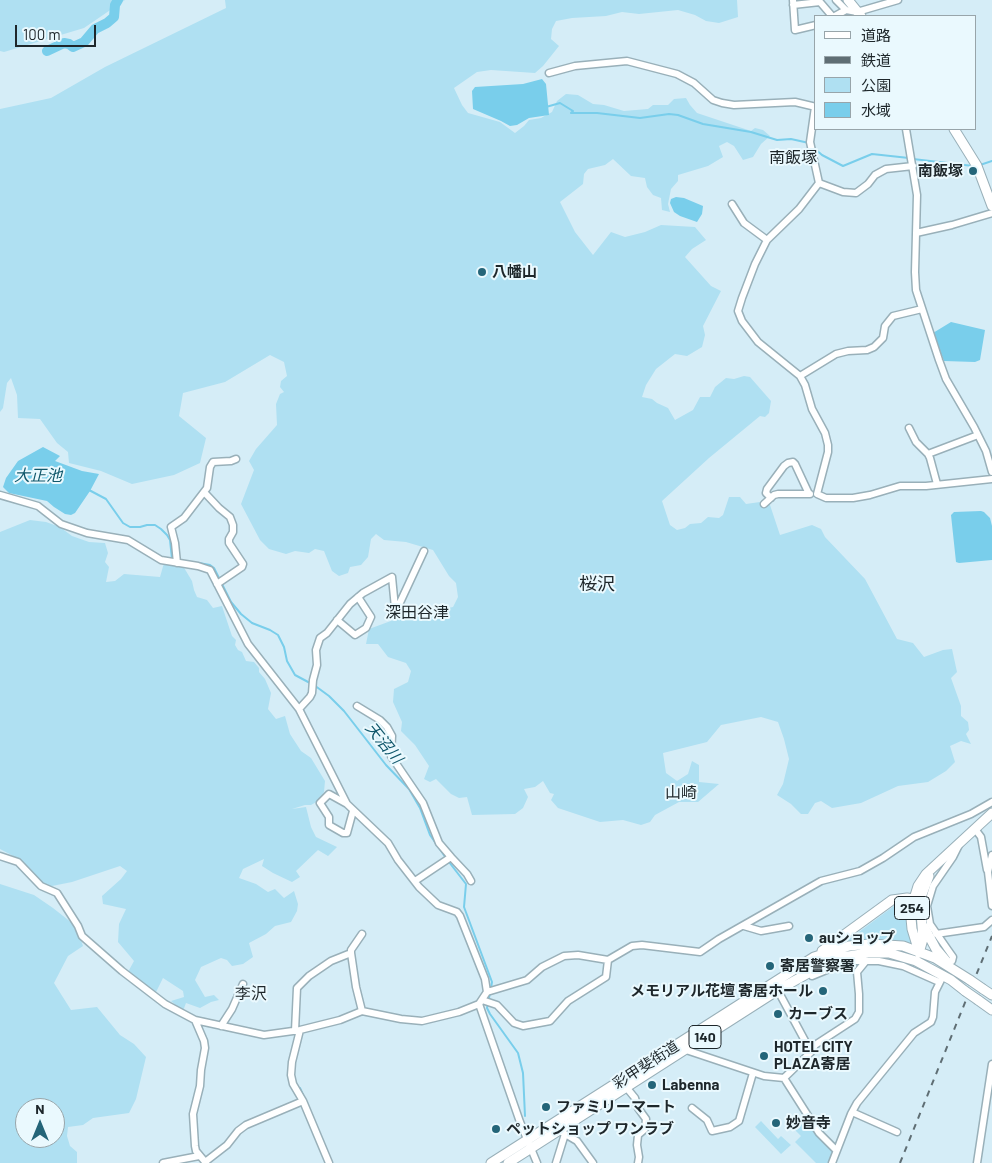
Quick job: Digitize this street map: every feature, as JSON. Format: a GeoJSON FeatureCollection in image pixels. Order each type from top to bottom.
{"type":"FeatureCollection","features":[{"type":"Feature","properties":{"kind":"highway"},"geometry":{"type":"LineString","coordinates":[[848,0],[859,14]]}},
{"type":"Feature","properties":{"kind":"highway"},"geometry":{"type":"LineString","coordinates":[[955,130],[977,166],[992,206]]}},
{"type":"Feature","properties":{"kind":"highway","name":"254"},"geometry":{"type":"LineString","coordinates":[[918,956],[912,928],[923,878],[992,813]]}},
{"type":"Feature","properties":{"kind":"highway"},"geometry":{"type":"LineString","coordinates":[[814,957],[892,900],[899,898],[917,900]]}},
{"type":"Feature","properties":{"kind":"highway","name":"254"},"geometry":{"type":"LineString","coordinates":[[917,900],[922,925],[922,939],[918,956]]}},
{"type":"Feature","properties":{"kind":"highway"},"geometry":{"type":"LineString","coordinates":[[922,925],[936,949],[953,965]]}},
{"type":"Feature","properties":{"kind":"highway","name":"彩甲斐街道"},"geometry":{"type":"LineString","coordinates":[[491,1163],[530,1144],[563,1132],[626,1087],[776,987],[814,957],[849,946],[870,944],[903,946],[992,1010]]}},
{"type":"Feature","properties":{"kind":"highway","name":"彩甲斐街道"},"geometry":{"type":"LineString","coordinates":[[508,1163],[530,1144],[676,1045],[776,987],[809,971],[853,955],[879,953],[935,958],[953,965],[970,980],[992,995]]}},
{"type":"Feature","properties":{"kind":"street"},"geometry":{"type":"LineString","coordinates":[[836,0],[846,10],[859,14],[898,0]]}},
{"type":"Feature","properties":{"kind":"street"},"geometry":{"type":"LineString","coordinates":[[814,25],[795,30],[793,2],[820,2],[833,15]]}},
{"type":"Feature","properties":{"kind":"street"},"geometry":{"type":"LineString","coordinates":[[836,15],[846,10]]}},
{"type":"Feature","properties":{"kind":"street"},"geometry":{"type":"LineString","coordinates":[[549,74],[575,66],[627,61],[677,74],[694,83],[713,100],[722,103],[734,105],[795,102],[814,107]]}},
{"type":"Feature","properties":{"kind":"street"},"geometry":{"type":"LineString","coordinates":[[814,114],[810,142],[819,183],[799,209],[767,240],[755,264],[738,311],[742,321],[758,342],[800,376],[812,409],[825,433],[828,452],[816,494]]}},
{"type":"Feature","properties":{"kind":"street"},"geometry":{"type":"LineString","coordinates":[[906,130],[917,195],[915,282],[922,309],[946,378],[970,417],[986,451],[992,472]]}},
{"type":"Feature","properties":{"kind":"street"},"geometry":{"type":"LineString","coordinates":[[819,183],[843,192],[856,193],[880,171],[913,166]]}},
{"type":"Feature","properties":{"kind":"street"},"geometry":{"type":"LineString","coordinates":[[732,204],[744,222],[767,240]]}},
{"type":"Feature","properties":{"kind":"street"},"geometry":{"type":"LineString","coordinates":[[916,232],[952,226],[992,213]]}},
{"type":"Feature","properties":{"kind":"street"},"geometry":{"type":"LineString","coordinates":[[800,376],[836,354],[868,350],[874,347],[883,338],[885,326],[893,316],[922,309]]}},
{"type":"Feature","properties":{"kind":"street"},"geometry":{"type":"LineString","coordinates":[[909,428],[916,442],[928,454],[937,484]]}},
{"type":"Feature","properties":{"kind":"street"},"geometry":{"type":"LineString","coordinates":[[928,454],[978,435]]}},
{"type":"Feature","properties":{"kind":"street"},"geometry":{"type":"LineString","coordinates":[[177,563],[171,528],[184,518],[207,488],[210,467],[213,462],[236,459]]}},
{"type":"Feature","properties":{"kind":"street"},"geometry":{"type":"LineString","coordinates":[[771,498],[766,493],[767,490],[776,479],[780,470],[788,463],[793,462],[809,494]]}},
{"type":"Feature","properties":{"kind":"street"},"geometry":{"type":"LineString","coordinates":[[764,504],[774,496],[784,494],[816,494],[826,498],[852,498],[900,486],[992,479]]}},
{"type":"Feature","properties":{"kind":"street"},"geometry":{"type":"LineString","coordinates":[[204,492],[230,517],[233,524],[230,543],[243,564],[242,567],[218,584]]}},
{"type":"Feature","properties":{"kind":"street"},"geometry":{"type":"LineString","coordinates":[[0,494],[38,506],[61,524],[87,533],[128,540],[161,560],[203,567],[210,570],[248,644],[299,709],[347,804],[388,843],[414,881],[438,905],[457,912],[460,916],[484,979],[486,992],[481,1002],[520,1122],[537,1163]]}},
{"type":"Feature","properties":{"kind":"street"},"geometry":{"type":"LineString","coordinates":[[299,709],[312,693],[317,666],[316,650],[320,638],[327,634],[358,597],[392,577],[394,608],[397,609],[424,550]]}},
{"type":"Feature","properties":{"kind":"street"},"geometry":{"type":"LineString","coordinates":[[338,620],[355,635],[366,628],[371,617],[358,597]]}},
{"type":"Feature","properties":{"kind":"street"},"geometry":{"type":"LineString","coordinates":[[357,706],[380,720],[387,727],[392,736],[391,756],[423,803],[439,843],[471,881]]}},
{"type":"Feature","properties":{"kind":"street"},"geometry":{"type":"LineString","coordinates":[[347,804],[329,794],[320,802],[329,817],[329,825],[343,833],[347,833],[353,811]]}},
{"type":"Feature","properties":{"kind":"street"},"geometry":{"type":"LineString","coordinates":[[486,992],[526,980],[542,967],[564,956],[608,960],[632,946],[642,945],[700,952],[719,939],[821,881],[860,871],[914,837],[971,814],[992,802]]}},
{"type":"Feature","properties":{"kind":"street"},"geometry":{"type":"LineString","coordinates":[[975,829],[981,837],[992,906]]}},
{"type":"Feature","properties":{"kind":"street"},"geometry":{"type":"LineString","coordinates":[[953,965],[953,957],[930,924],[927,911],[929,897],[936,881],[961,842]]}},
{"type":"Feature","properties":{"kind":"street"},"geometry":{"type":"LineString","coordinates":[[988,872],[992,855]]}},
{"type":"Feature","properties":{"kind":"street"},"geometry":{"type":"LineString","coordinates":[[0,856],[18,862],[41,886],[57,893],[78,926],[82,936],[122,971],[165,1004],[195,1020],[264,1035],[298,1031],[340,1020],[362,1011],[422,1021],[459,1012],[481,1002],[497,1005],[514,1023],[523,1026],[550,1021],[568,1001],[606,977],[608,960]]}},
{"type":"Feature","properties":{"kind":"street"},"geometry":{"type":"LineString","coordinates":[[414,881],[451,857]]}},
{"type":"Feature","properties":{"kind":"street"},"geometry":{"type":"LineString","coordinates":[[936,934],[984,927],[992,920]]}},
{"type":"Feature","properties":{"kind":"street"},"geometry":{"type":"LineString","coordinates":[[744,926],[760,931],[788,926]]}},
{"type":"Feature","properties":{"kind":"street"},"geometry":{"type":"LineString","coordinates":[[362,934],[350,950],[362,1011]]}},
{"type":"Feature","properties":{"kind":"street"},"geometry":{"type":"LineString","coordinates":[[329,1163],[303,1100],[293,1084],[291,1075],[298,1031],[297,988],[309,976],[350,953]]}},
{"type":"Feature","properties":{"kind":"street"},"geometry":{"type":"LineString","coordinates":[[829,965],[853,961],[879,961],[903,966],[940,980],[935,992],[931,1022],[914,1033],[852,1112],[832,1163]]}},
{"type":"Feature","properties":{"kind":"street"},"geometry":{"type":"LineString","coordinates":[[676,1045],[684,1050],[753,1073],[773,1078],[784,1078],[811,1052],[815,1045],[855,1019],[859,1012],[860,994],[857,972],[866,961]]}},
{"type":"Feature","properties":{"kind":"street"},"geometry":{"type":"LineString","coordinates":[[221,1026],[232,1009],[243,984]]}},
{"type":"Feature","properties":{"kind":"street"},"geometry":{"type":"LineString","coordinates":[[776,987],[811,1052]]}},
{"type":"Feature","properties":{"kind":"street"},"geometry":{"type":"LineString","coordinates":[[195,1020],[205,1048],[200,1086],[193,1114],[195,1146],[199,1156],[206,1162],[227,1145],[238,1131],[246,1125],[303,1100]]}},
{"type":"Feature","properties":{"kind":"street"},"geometry":{"type":"LineString","coordinates":[[977,1163],[992,1064]]}},
{"type":"Feature","properties":{"kind":"street"},"geometry":{"type":"LineString","coordinates":[[692,1108],[707,1120],[712,1132],[730,1127],[739,1121],[753,1073]]}},
{"type":"Feature","properties":{"kind":"street"},"geometry":{"type":"LineString","coordinates":[[784,1078],[819,1133],[836,1150]]}},
{"type":"Feature","properties":{"kind":"street"},"geometry":{"type":"LineString","coordinates":[[626,1087],[635,1098],[638,1108],[646,1119],[645,1129],[638,1135],[638,1163]]}},
{"type":"Feature","properties":{"kind":"street"},"geometry":{"type":"LineString","coordinates":[[852,1112],[897,1132]]}},
{"type":"Feature","properties":{"kind":"street"},"geometry":{"type":"LineString","coordinates":[[556,1163],[563,1132],[577,1141],[593,1163]]}},
{"type":"Feature","properties":{"kind":"street"},"geometry":{"type":"LineString","coordinates":[[163,1163],[199,1156]]}},
{"type":"Feature","properties":{"kind":"green space"},"geometry":{"type":"Polygon","coordinates":[[[0,0],[125,0],[84,28],[4,52],[0,51],[0,0]]]}},
{"type":"Feature","properties":{"kind":"green space"},"geometry":{"type":"Polygon","coordinates":[[[225,0],[737,0],[738,17],[719,23],[706,21],[695,15],[678,10],[639,14],[622,12],[606,16],[556,21],[552,29],[551,39],[559,46],[535,73],[491,70],[477,72],[454,88],[468,113],[500,122],[515,133],[529,120],[541,118],[552,112],[557,101],[566,94],[578,95],[593,104],[624,111],[648,109],[653,105],[668,105],[674,99],[686,98],[697,113],[751,131],[755,128],[763,130],[770,136],[761,144],[753,157],[743,160],[734,146],[727,142],[719,146],[723,157],[708,166],[678,175],[678,181],[671,189],[668,204],[670,212],[662,210],[661,198],[653,195],[647,187],[645,178],[631,176],[613,159],[605,165],[588,169],[584,174],[583,184],[560,202],[575,232],[593,255],[611,232],[625,237],[645,232],[661,225],[695,227],[706,240],[692,249],[685,257],[711,286],[721,291],[703,326],[705,335],[702,347],[687,356],[675,354],[656,369],[646,385],[642,397],[652,399],[668,408],[675,420],[693,410],[700,397],[710,397],[715,387],[726,378],[734,379],[744,376],[750,377],[771,401],[769,413],[765,417],[760,416],[709,458],[662,501],[670,525],[677,530],[685,528],[690,524],[701,523],[708,517],[719,518],[723,515],[729,497],[740,497],[746,504],[760,502],[770,505],[780,535],[812,525],[821,529],[825,537],[865,579],[897,639],[913,643],[924,657],[943,650],[952,649],[957,672],[951,678],[961,706],[961,716],[968,722],[969,730],[966,734],[971,744],[961,741],[950,746],[955,762],[946,771],[928,782],[898,786],[861,803],[832,808],[821,801],[815,803],[808,814],[801,814],[791,804],[777,795],[783,784],[789,759],[778,722],[761,717],[721,725],[707,742],[663,753],[666,773],[677,781],[688,774],[692,761],[699,765],[699,782],[719,784],[698,802],[679,802],[655,815],[650,822],[641,825],[623,820],[600,822],[558,808],[551,800],[554,794],[550,793],[543,781],[535,787],[524,789],[528,797],[523,808],[515,814],[472,815],[467,797],[459,798],[451,794],[436,779],[430,782],[424,779],[429,766],[415,745],[401,731],[402,722],[393,702],[394,689],[408,682],[411,671],[406,663],[388,657],[378,644],[366,644],[369,629],[399,618],[417,608],[444,609],[453,607],[458,597],[456,583],[449,576],[433,550],[406,542],[384,540],[376,534],[371,539],[368,557],[361,565],[350,567],[348,573],[339,576],[332,571],[324,551],[315,549],[309,553],[295,551],[286,554],[269,549],[260,540],[241,504],[254,470],[249,461],[256,449],[277,425],[276,404],[280,394],[284,392],[280,387],[281,381],[287,376],[284,362],[270,355],[225,382],[183,393],[179,416],[206,438],[200,463],[174,475],[132,484],[101,471],[69,463],[68,452],[57,443],[40,419],[18,418],[17,395],[11,378],[7,383],[3,408],[0,412],[0,109],[51,98],[105,67],[226,8],[225,0]]]}},
{"type":"Feature","properties":{"kind":"green space"},"geometry":{"type":"Polygon","coordinates":[[[30,520],[46,522],[60,527],[72,536],[89,542],[105,543],[108,553],[105,562],[109,567],[106,582],[115,581],[124,574],[160,577],[164,563],[183,566],[192,581],[197,597],[207,600],[213,608],[222,606],[232,636],[236,640],[235,645],[242,652],[246,661],[254,662],[265,679],[271,693],[268,709],[276,719],[285,716],[290,734],[301,751],[311,758],[325,781],[324,792],[318,801],[311,805],[292,809],[306,807],[311,827],[316,837],[337,847],[328,856],[318,850],[296,871],[300,877],[292,882],[262,866],[264,859],[243,869],[239,878],[256,884],[268,892],[275,889],[284,898],[294,891],[298,904],[297,911],[291,922],[275,926],[266,934],[249,943],[253,957],[243,964],[232,966],[227,960],[221,958],[201,967],[195,980],[205,997],[214,995],[219,1000],[200,1008],[186,1003],[183,1011],[171,1001],[184,997],[183,991],[163,978],[156,992],[128,972],[134,961],[118,942],[119,924],[126,909],[103,904],[102,896],[127,871],[120,866],[72,882],[47,887],[19,859],[0,849],[0,532],[30,520]]]}},
{"type":"Feature","properties":{"kind":"green space"},"geometry":{"type":"Polygon","coordinates":[[[0,884],[34,895],[72,923],[79,934],[83,946],[68,956],[54,983],[71,1010],[97,1007],[120,1035],[134,1044],[146,1057],[136,1099],[129,1113],[93,1118],[83,1125],[68,1127],[67,1136],[70,1146],[77,1152],[77,1163],[0,1163],[0,884]]]}},
{"type":"Feature","properties":{"kind":"green space"},"geometry":{"type":"Polygon","coordinates":[[[911,901],[913,944],[871,940],[835,946],[842,940],[848,940],[898,903],[911,901]]]}},
{"type":"Feature","properties":{"kind":"green space"},"geometry":{"type":"Polygon","coordinates":[[[808,1118],[819,1137],[834,1151],[830,1163],[816,1163],[795,1142],[801,1136],[795,1130],[808,1118]]]}},
{"type":"Feature","properties":{"kind":"green space"},"geometry":{"type":"Polygon","coordinates":[[[761,1121],[778,1139],[781,1136],[791,1145],[781,1154],[755,1127],[761,1121]]]}},
{"type":"Feature","properties":{"kind":"water"},"geometry":{"type":"Polygon","coordinates":[[[542,79],[546,84],[549,115],[529,118],[517,125],[510,126],[473,109],[472,91],[475,87],[523,84],[542,79]]]}},
{"type":"Feature","properties":{"kind":"water"},"geometry":{"type":"Polygon","coordinates":[[[676,197],[684,198],[703,206],[702,214],[697,222],[674,212],[670,203],[671,199],[676,197]]]}},
{"type":"Feature","properties":{"kind":"water"},"geometry":{"type":"Polygon","coordinates":[[[951,322],[985,330],[980,360],[975,362],[944,361],[933,333],[951,322]]]}},
{"type":"Feature","properties":{"kind":"water","name":"大正池"},"geometry":{"type":"Polygon","coordinates":[[[43,447],[60,456],[55,461],[82,471],[99,474],[75,513],[71,515],[65,514],[47,501],[9,493],[3,487],[6,478],[18,461],[43,447]]]}},
{"type":"Feature","properties":{"kind":"water"},"geometry":{"type":"Polygon","coordinates":[[[981,511],[990,518],[992,526],[992,560],[956,562],[951,515],[954,512],[981,511]]]}},
{"type":"Feature","properties":{"kind":"waterway"},"geometry":{"type":"LineString","coordinates":[[47,51],[64,43],[73,47],[84,42],[95,29],[114,17],[115,5],[118,0]]}},
{"type":"Feature","properties":{"kind":"waterway"},"geometry":{"type":"LineString","coordinates":[[546,107],[560,103],[573,111],[571,113],[597,113],[640,118],[669,114],[678,115],[703,124],[751,132],[777,140],[791,139],[809,143]]}},
{"type":"Feature","properties":{"kind":"waterway"},"geometry":{"type":"LineString","coordinates":[[814,148],[822,155],[843,166],[872,154],[909,158]]}},
{"type":"Feature","properties":{"kind":"waterway"},"geometry":{"type":"LineString","coordinates":[[913,159],[973,166]]}},
{"type":"Feature","properties":{"kind":"waterway"},"geometry":{"type":"LineString","coordinates":[[980,165],[992,161]]}},
{"type":"Feature","properties":{"kind":"waterway","name":"天沼川"},"geometry":{"type":"LineString","coordinates":[[89,490],[106,499],[123,523],[130,527],[155,525],[161,529],[170,540],[172,559]]}},
{"type":"Feature","properties":{"kind":"waterway","name":"天沼川"},"geometry":{"type":"LineString","coordinates":[[199,563],[210,565],[214,568],[231,602],[241,614],[252,623],[278,635],[284,647],[287,661],[295,675],[310,683]]}},
{"type":"Feature","properties":{"kind":"waterway","name":"天沼川"},"geometry":{"type":"LineString","coordinates":[[314,685],[329,696],[344,711],[386,765],[409,789],[420,808],[430,835],[446,858]]}},
{"type":"Feature","properties":{"kind":"waterway","name":"天沼川"},"geometry":{"type":"LineString","coordinates":[[449,862],[466,884],[464,907],[492,982],[491,988]]}},
{"type":"Feature","properties":{"kind":"waterway","name":"天沼川"},"geometry":{"type":"LineString","coordinates":[[490,993],[487,1008],[518,1053],[523,1073],[525,1116]]}},
{"type":"Feature","properties":{"kind":"waterway"},"geometry":{"type":"LineString","coordinates":[[300,1088],[303,1095]]}},
{"type":"Feature","properties":{"kind":"waterway"},"geometry":{"type":"LineString","coordinates":[[313,1118],[332,1163]]}},
{"type":"Feature","properties":{"kind":"railway"},"geometry":{"type":"LineString","coordinates":[[900,1163],[992,936]]}},
{"type":"Feature","properties":{"kind":"place","name":"南飯塚"},"geometry":{"type":"Point","coordinates":[973,171]}},
{"type":"Feature","properties":{"kind":"place","name":"八幡山"},"geometry":{"type":"Point","coordinates":[482,272]}},
{"type":"Feature","properties":{"kind":"place","name":"auショップ"},"geometry":{"type":"Point","coordinates":[809,938]}},
{"type":"Feature","properties":{"kind":"place","name":"寄居警察署"},"geometry":{"type":"Point","coordinates":[770,966]}},
{"type":"Feature","properties":{"kind":"place","name":"メモリアル花壇 寄居ホール"},"geometry":{"type":"Point","coordinates":[823,991]}},
{"type":"Feature","properties":{"kind":"place","name":"カーブス"},"geometry":{"type":"Point","coordinates":[778,1014]}},
{"type":"Feature","properties":{"kind":"place","name":"HOTEL CITY PLAZA寄居"},"geometry":{"type":"Point","coordinates":[764,1056]}},
{"type":"Feature","properties":{"kind":"place","name":"Labenna"},"geometry":{"type":"Point","coordinates":[652,1085]}},
{"type":"Feature","properties":{"kind":"place","name":"ファミリーマート"},"geometry":{"type":"Point","coordinates":[546,1107]}},
{"type":"Feature","properties":{"kind":"place","name":"妙音寺"},"geometry":{"type":"Point","coordinates":[776,1123]}},
{"type":"Feature","properties":{"kind":"place","name":"ペットショップ ワンラブ"},"geometry":{"type":"Point","coordinates":[496,1129]}},
{"type":"Feature","properties":{"kind":"district","name":"南飯塚"},"geometry":{"type":"Point","coordinates":[793,158]}},
{"type":"Feature","properties":{"kind":"district","name":"桜沢"},"geometry":{"type":"Point","coordinates":[597,584]}},
{"type":"Feature","properties":{"kind":"district","name":"深田谷津"},"geometry":{"type":"Point","coordinates":[417,613]}},
{"type":"Feature","properties":{"kind":"district","name":"山崎"},"geometry":{"type":"Point","coordinates":[681,793]}},
{"type":"Feature","properties":{"kind":"district","name":"李沢"},"geometry":{"type":"Point","coordinates":[251,994]}}]}
